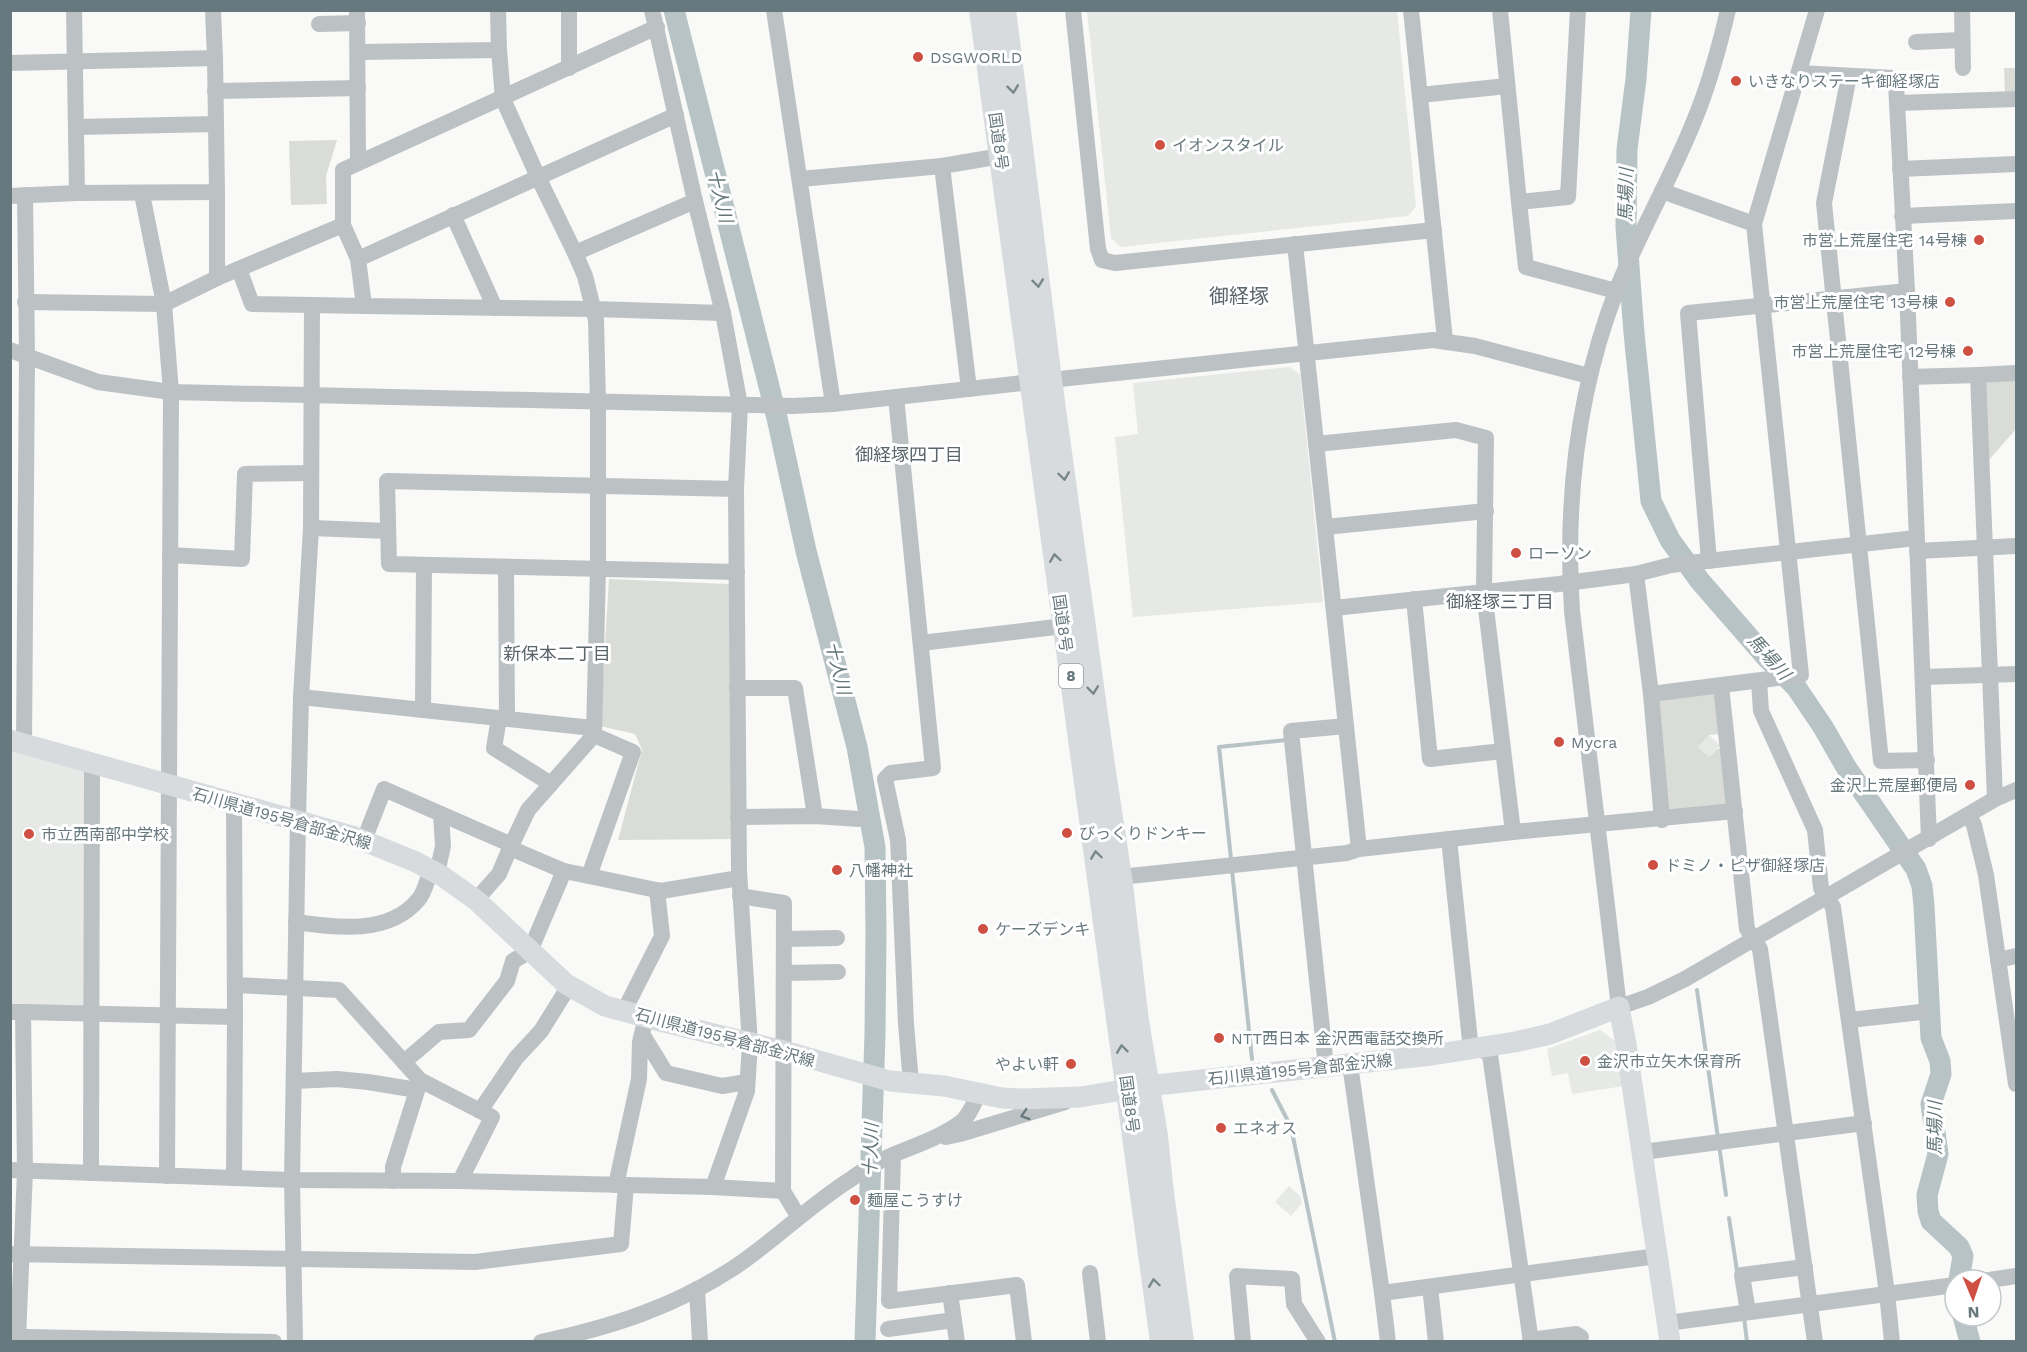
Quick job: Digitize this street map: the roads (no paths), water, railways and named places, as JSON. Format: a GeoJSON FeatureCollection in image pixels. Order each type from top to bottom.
{"type":"FeatureCollection","features":[{"type":"Feature","properties":{"kind":"highway","name":"国道8号"},"geometry":{"type":"LineString","coordinates":[[981,10],[1000,156],[1041,381],[1120,877],[1137,1088],[1162,1341]]}},
{"type":"Feature","properties":{"kind":"highway","name":"国道8号"},"geometry":{"type":"LineString","coordinates":[[1004,10],[1064,626],[1137,1088],[1156,1136],[1182,1341]]}},
{"type":"Feature","properties":{"kind":"main road","name":"石川県道195号倉部金沢線"},"geometry":{"type":"LineString","coordinates":[[17,742],[298,819],[364,840],[434,872],[476,900],[569,986],[605,1006],[624,1011],[644,1025],[784,1051],[860,1073],[901,1082],[944,1086],[1002,1098],[1080,1097],[1137,1088],[1480,1048],[1533,1039],[1618,1007]]}},
{"type":"Feature","properties":{"kind":"main road"},"geometry":{"type":"LineString","coordinates":[[1618,1007],[1643,1152],[1668,1332]]}},
{"type":"Feature","properties":{"kind":"street"},"geometry":{"type":"LineString","coordinates":[[74,10],[77,193]]}},
{"type":"Feature","properties":{"kind":"street"},"geometry":{"type":"LineString","coordinates":[[213,10],[217,278]]}},
{"type":"Feature","properties":{"kind":"street"},"geometry":{"type":"LineString","coordinates":[[476,900],[499,874],[528,810],[594,732],[596,717],[598,402],[596,320],[585,276],[503,99],[498,10]]}},
{"type":"Feature","properties":{"kind":"street"},"geometry":{"type":"LineString","coordinates":[[569,10],[569,68]]}},
{"type":"Feature","properties":{"kind":"street"},"geometry":{"type":"LineString","coordinates":[[774,10],[833,404]]}},
{"type":"Feature","properties":{"kind":"street"},"geometry":{"type":"LineString","coordinates":[[1073,10],[1098,249],[1102,260],[1115,263],[1434,230]]}},
{"type":"Feature","properties":{"kind":"street"},"geometry":{"type":"LineString","coordinates":[[1411,10],[1445,340]]}},
{"type":"Feature","properties":{"kind":"street"},"geometry":{"type":"LineString","coordinates":[[1500,10],[1526,267],[1619,285]]}},
{"type":"Feature","properties":{"kind":"street"},"geometry":{"type":"LineString","coordinates":[[1519,202],[1568,197],[1578,10]]}},
{"type":"Feature","properties":{"kind":"street"},"geometry":{"type":"LineString","coordinates":[[1728,10],[1716,59],[1698,112],[1619,285],[1589,376],[1573,480],[1569,527],[1570,582],[1618,1007],[1648,997],[1685,979],[2016,789]]}},
{"type":"Feature","properties":{"kind":"street"},"geometry":{"type":"LineString","coordinates":[[1651,694],[1801,675],[1754,224],[1817,10]]}},
{"type":"Feature","properties":{"kind":"street"},"geometry":{"type":"LineString","coordinates":[[1962,10],[1963,68]]}},
{"type":"Feature","properties":{"kind":"street"},"geometry":{"type":"LineString","coordinates":[[319,24],[357,17],[358,163]]}},
{"type":"Feature","properties":{"kind":"street"},"geometry":{"type":"LineString","coordinates":[[364,306],[358,259],[343,225],[343,170],[569,68],[654,19],[695,201],[748,405],[736,489],[739,878],[750,1044],[747,1091],[713,1187]]}},
{"type":"Feature","properties":{"kind":"street"},"geometry":{"type":"LineString","coordinates":[[1916,42],[1962,40]]}},
{"type":"Feature","properties":{"kind":"street"},"geometry":{"type":"LineString","coordinates":[[359,52],[499,50]]}},
{"type":"Feature","properties":{"kind":"street"},"geometry":{"type":"LineString","coordinates":[[10,63],[215,58]]}},
{"type":"Feature","properties":{"kind":"street"},"geometry":{"type":"LineString","coordinates":[[1799,73],[1893,78],[1896,82],[1907,291],[1929,839]]}},
{"type":"Feature","properties":{"kind":"street"},"geometry":{"type":"LineString","coordinates":[[1849,76],[1824,203],[1881,761],[1927,760]]}},
{"type":"Feature","properties":{"kind":"street"},"geometry":{"type":"LineString","coordinates":[[1420,95],[1507,86]]}},
{"type":"Feature","properties":{"kind":"street"},"geometry":{"type":"LineString","coordinates":[[215,91],[358,88]]}},
{"type":"Feature","properties":{"kind":"street"},"geometry":{"type":"LineString","coordinates":[[1897,103],[2016,99]]}},
{"type":"Feature","properties":{"kind":"street"},"geometry":{"type":"LineString","coordinates":[[358,259],[676,115]]}},
{"type":"Feature","properties":{"kind":"street"},"geometry":{"type":"LineString","coordinates":[[76,127],[216,124]]}},
{"type":"Feature","properties":{"kind":"street"},"geometry":{"type":"LineString","coordinates":[[800,179],[942,166],[1000,156]]}},
{"type":"Feature","properties":{"kind":"street"},"geometry":{"type":"LineString","coordinates":[[1900,169],[2016,164]]}},
{"type":"Feature","properties":{"kind":"street"},"geometry":{"type":"LineString","coordinates":[[942,166],[969,389]]}},
{"type":"Feature","properties":{"kind":"street"},"geometry":{"type":"LineString","coordinates":[[1662,191],[1754,224]]}},
{"type":"Feature","properties":{"kind":"street"},"geometry":{"type":"LineString","coordinates":[[17,742],[18,615],[27,356],[18,196],[77,193],[217,192]]}},
{"type":"Feature","properties":{"kind":"street"},"geometry":{"type":"LineString","coordinates":[[142,194],[164,304],[171,392],[167,1176]]}},
{"type":"Feature","properties":{"kind":"street"},"geometry":{"type":"LineString","coordinates":[[575,253],[695,201]]}},
{"type":"Feature","properties":{"kind":"street"},"geometry":{"type":"LineString","coordinates":[[1902,216],[2016,211]]}},
{"type":"Feature","properties":{"kind":"street"},"geometry":{"type":"LineString","coordinates":[[453,215],[495,308]]}},
{"type":"Feature","properties":{"kind":"street"},"geometry":{"type":"LineString","coordinates":[[24,302],[164,304],[217,278],[343,225]]}},
{"type":"Feature","properties":{"kind":"street"},"geometry":{"type":"LineString","coordinates":[[1295,244],[1359,849]]}},
{"type":"Feature","properties":{"kind":"street"},"geometry":{"type":"LineString","coordinates":[[239,269],[252,304],[723,313]]}},
{"type":"Feature","properties":{"kind":"street"},"geometry":{"type":"LineString","coordinates":[[1703,561],[1688,313],[1907,291]]}},
{"type":"Feature","properties":{"kind":"street"},"geometry":{"type":"LineString","coordinates":[[295,1341],[292,1180],[296,922],[301,697],[311,528],[312,305]]}},
{"type":"Feature","properties":{"kind":"street"},"geometry":{"type":"LineString","coordinates":[[10,350],[98,382],[171,392],[793,406],[833,404],[1445,340],[1589,376]]}},
{"type":"Feature","properties":{"kind":"street"},"geometry":{"type":"LineString","coordinates":[[1910,377],[2016,374]]}},
{"type":"Feature","properties":{"kind":"street"},"geometry":{"type":"LineString","coordinates":[[1978,375],[1995,799]]}},
{"type":"Feature","properties":{"kind":"street"},"geometry":{"type":"LineString","coordinates":[[896,397],[933,768],[891,773],[885,779],[898,840],[906,1024],[901,1082]]}},
{"type":"Feature","properties":{"kind":"street"},"geometry":{"type":"LineString","coordinates":[[1316,444],[1456,430],[1486,438],[1484,592],[1513,832]]}},
{"type":"Feature","properties":{"kind":"street"},"geometry":{"type":"LineString","coordinates":[[170,555],[242,559],[245,474],[311,473]]}},
{"type":"Feature","properties":{"kind":"street"},"geometry":{"type":"LineString","coordinates":[[736,489],[387,481],[389,564],[737,573]]}},
{"type":"Feature","properties":{"kind":"street"},"geometry":{"type":"LineString","coordinates":[[1325,527],[1486,511]]}},
{"type":"Feature","properties":{"kind":"street"},"geometry":{"type":"LineString","coordinates":[[311,528],[388,531]]}},
{"type":"Feature","properties":{"kind":"street"},"geometry":{"type":"LineString","coordinates":[[1334,608],[1636,574],[1678,564],[1860,546],[1888,540],[1917,545],[1985,548],[2016,546]]}},
{"type":"Feature","properties":{"kind":"street"},"geometry":{"type":"LineString","coordinates":[[423,710],[424,566]]}},
{"type":"Feature","properties":{"kind":"street"},"geometry":{"type":"LineString","coordinates":[[506,568],[503,719],[494,748],[551,784]]}},
{"type":"Feature","properties":{"kind":"street"},"geometry":{"type":"LineString","coordinates":[[1636,574],[1651,694],[1662,820]]}},
{"type":"Feature","properties":{"kind":"street"},"geometry":{"type":"LineString","coordinates":[[1414,599],[1430,759],[1503,751]]}},
{"type":"Feature","properties":{"kind":"street"},"geometry":{"type":"LineString","coordinates":[[921,643],[1064,626]]}},
{"type":"Feature","properties":{"kind":"street"},"geometry":{"type":"LineString","coordinates":[[1923,677],[2016,674]]}},
{"type":"Feature","properties":{"kind":"street"},"geometry":{"type":"LineString","coordinates":[[1759,681],[1761,711],[1815,830],[1821,888],[1833,907],[1892,1341]]}},
{"type":"Feature","properties":{"kind":"street"},"geometry":{"type":"LineString","coordinates":[[1721,686],[1748,929],[1760,949],[1815,1341]]}},
{"type":"Feature","properties":{"kind":"street"},"geometry":{"type":"LineString","coordinates":[[738,687],[795,687],[815,816]]}},
{"type":"Feature","properties":{"kind":"street"},"geometry":{"type":"LineString","coordinates":[[301,697],[503,719],[594,732],[633,752],[589,876]]}},
{"type":"Feature","properties":{"kind":"street"},"geometry":{"type":"LineString","coordinates":[[1326,1067],[1291,731],[1346,726]]}},
{"type":"Feature","properties":{"kind":"street"},"geometry":{"type":"LineString","coordinates":[[92,764],[92,1173]]}},
{"type":"Feature","properties":{"kind":"street"},"geometry":{"type":"LineString","coordinates":[[364,840],[384,789],[564,871],[661,891],[739,878]]}},
{"type":"Feature","properties":{"kind":"street"},"geometry":{"type":"LineString","coordinates":[[234,802],[234,1178]]}},
{"type":"Feature","properties":{"kind":"street"},"geometry":{"type":"LineString","coordinates":[[1120,877],[1513,832],[1662,820],[1735,811]]}},
{"type":"Feature","properties":{"kind":"street"},"geometry":{"type":"LineString","coordinates":[[296,922],[358,927],[380,924],[401,916],[420,898],[434,872],[443,846],[441,814]]}},
{"type":"Feature","properties":{"kind":"street"},"geometry":{"type":"LineString","coordinates":[[738,817],[815,816],[859,819]]}},
{"type":"Feature","properties":{"kind":"street"},"geometry":{"type":"LineString","coordinates":[[1969,816],[1974,825],[1986,875],[2016,1084]]}},
{"type":"Feature","properties":{"kind":"street"},"geometry":{"type":"LineString","coordinates":[[1449,840],[1470,1041],[1490,1055],[1530,1340],[1576,1334],[1581,1337]]}},
{"type":"Feature","properties":{"kind":"street"},"geometry":{"type":"LineString","coordinates":[[404,1062],[439,1032],[470,1030],[507,981],[513,962],[530,951],[564,871]]}},
{"type":"Feature","properties":{"kind":"street"},"geometry":{"type":"LineString","coordinates":[[624,1011],[662,936],[657,890]]}},
{"type":"Feature","properties":{"kind":"street"},"geometry":{"type":"LineString","coordinates":[[740,896],[784,903],[783,1191],[798,1216]]}},
{"type":"Feature","properties":{"kind":"street"},"geometry":{"type":"LineString","coordinates":[[784,939],[837,938]]}},
{"type":"Feature","properties":{"kind":"street"},"geometry":{"type":"LineString","coordinates":[[1998,960],[2016,956]]}},
{"type":"Feature","properties":{"kind":"street"},"geometry":{"type":"LineString","coordinates":[[784,973],[838,972]]}},
{"type":"Feature","properties":{"kind":"street"},"geometry":{"type":"LineString","coordinates":[[235,985],[339,990],[404,1062],[419,1085]]}},
{"type":"Feature","properties":{"kind":"street"},"geometry":{"type":"LineString","coordinates":[[480,1111],[516,1058],[541,1031],[569,986]]}},
{"type":"Feature","properties":{"kind":"street"},"geometry":{"type":"LineString","coordinates":[[235,1017],[16,1012],[18,1170],[14,1339],[274,1341]]}},
{"type":"Feature","properties":{"kind":"street"},"geometry":{"type":"LineString","coordinates":[[1850,1020],[1921,1012]]}},
{"type":"Feature","properties":{"kind":"street"},"geometry":{"type":"LineString","coordinates":[[644,1025],[666,1073],[722,1086],[747,1082]]}},
{"type":"Feature","properties":{"kind":"street"},"geometry":{"type":"LineString","coordinates":[[17,1254],[475,1262],[621,1244],[621,1185],[639,1079],[640,1042],[644,1025]]}},
{"type":"Feature","properties":{"kind":"street"},"geometry":{"type":"LineString","coordinates":[[1350,1064],[1388,1341]]}},
{"type":"Feature","properties":{"kind":"street"},"geometry":{"type":"LineString","coordinates":[[294,1081],[337,1079],[419,1085],[492,1117],[460,1181]]}},
{"type":"Feature","properties":{"kind":"street"},"geometry":{"type":"LineString","coordinates":[[393,1181],[393,1167],[419,1085]]}},
{"type":"Feature","properties":{"kind":"street"},"geometry":{"type":"LineString","coordinates":[[541,1341],[609,1326],[664,1305],[697,1289],[736,1266],[798,1216],[851,1178],[961,1122],[979,1093]]}},
{"type":"Feature","properties":{"kind":"street"},"geometry":{"type":"LineString","coordinates":[[930,1139],[960,1134],[1080,1097]]}},
{"type":"Feature","properties":{"kind":"street"},"geometry":{"type":"LineString","coordinates":[[1643,1152],[1864,1122]]}},
{"type":"Feature","properties":{"kind":"street"},"geometry":{"type":"LineString","coordinates":[[889,1157],[888,1335],[954,1320]]}},
{"type":"Feature","properties":{"kind":"street"},"geometry":{"type":"LineString","coordinates":[[18,1170],[292,1180],[460,1181],[713,1187],[783,1191]]}},
{"type":"Feature","properties":{"kind":"street"},"geometry":{"type":"LineString","coordinates":[[1382,1293],[1657,1256]]}},
{"type":"Feature","properties":{"kind":"street"},"geometry":{"type":"LineString","coordinates":[[1745,1313],[1742,1275],[1804,1267]]}},
{"type":"Feature","properties":{"kind":"street"},"geometry":{"type":"LineString","coordinates":[[1090,1273],[1098,1341]]}},
{"type":"Feature","properties":{"kind":"street"},"geometry":{"type":"LineString","coordinates":[[1243,1341],[1237,1276],[1292,1280],[1294,1304],[1318,1341]]}},
{"type":"Feature","properties":{"kind":"street"},"geometry":{"type":"LineString","coordinates":[[889,1301],[1017,1285],[1024,1341]]}},
{"type":"Feature","properties":{"kind":"street"},"geometry":{"type":"LineString","coordinates":[[1668,1332],[1745,1313],[1943,1286]]}},
{"type":"Feature","properties":{"kind":"street"},"geometry":{"type":"LineString","coordinates":[[1430,1287],[1436,1341]]}},
{"type":"Feature","properties":{"kind":"street"},"geometry":{"type":"LineString","coordinates":[[697,1289],[700,1341]]}},
{"type":"Feature","properties":{"kind":"street"},"geometry":{"type":"LineString","coordinates":[[950,1293],[957,1341]]}},
{"type":"Feature","properties":{"kind":"waterway","name":"十人川"},"geometry":{"type":"LineString","coordinates":[[674,10],[777,418],[806,551],[857,747],[875,847],[875,1034],[865,1342]]}},
{"type":"Feature","properties":{"kind":"waterway","name":"馬場川"},"geometry":{"type":"LineString","coordinates":[[1641,10],[1636,79],[1627,149],[1626,227],[1651,501],[1670,540],[1700,581],[1767,658],[1796,687],[1846,767],[1916,869],[1922,886],[1924,906],[1931,1038],[1940,1061],[1941,1074],[1931,1104],[1938,1154],[1927,1195],[1928,1211],[1931,1221],[1959,1247],[1963,1256],[1961,1268]]}},
{"type":"Feature","properties":{"kind":"waterway"},"geometry":{"type":"LineString","coordinates":[[1231,859],[1219,747],[1286,740]]}},
{"type":"Feature","properties":{"kind":"waterway"},"geometry":{"type":"LineString","coordinates":[[1232,870],[1252,1059]]}},
{"type":"Feature","properties":{"kind":"waterway"},"geometry":{"type":"LineString","coordinates":[[1697,990],[1718,1138]]}},
{"type":"Feature","properties":{"kind":"waterway"},"geometry":{"type":"LineString","coordinates":[[1272,1090],[1291,1127],[1335,1342]]}},
{"type":"Feature","properties":{"kind":"waterway"},"geometry":{"type":"LineString","coordinates":[[1719,1145],[1726,1195]]}},
{"type":"Feature","properties":{"kind":"waterway"},"geometry":{"type":"LineString","coordinates":[[1729,1218],[1737,1271]]}},
{"type":"Feature","properties":{"kind":"waterway"},"geometry":{"type":"LineString","coordinates":[[1744,1317],[1747,1342]]}},
{"type":"Feature","properties":{"kind":"waterway","name":"馬場川"},"geometry":{"type":"LineString","coordinates":[[1966,1328],[1970,1342]]}},
{"type":"Feature","properties":{"kind":"place","name":"DSGWORLD"},"geometry":{"type":"Point","coordinates":[918,57]}},
{"type":"Feature","properties":{"kind":"place","name":"いきなりステーキ御経塚店"},"geometry":{"type":"Point","coordinates":[1736,81]}},
{"type":"Feature","properties":{"kind":"place","name":"イオンスタイル"},"geometry":{"type":"Point","coordinates":[1160,145]}},
{"type":"Feature","properties":{"kind":"place","name":"市営上荒屋住宅 14号棟"},"geometry":{"type":"Point","coordinates":[1979,240]}},
{"type":"Feature","properties":{"kind":"place","name":"市営上荒屋住宅 13号棟"},"geometry":{"type":"Point","coordinates":[1950,302]}},
{"type":"Feature","properties":{"kind":"place","name":"市営上荒屋住宅 12号棟"},"geometry":{"type":"Point","coordinates":[1968,351]}},
{"type":"Feature","properties":{"kind":"place","name":"ローソン"},"geometry":{"type":"Point","coordinates":[1516,553]}},
{"type":"Feature","properties":{"kind":"place","name":"Mycra"},"geometry":{"type":"Point","coordinates":[1559,742]}},
{"type":"Feature","properties":{"kind":"place","name":"金沢上荒屋郵便局"},"geometry":{"type":"Point","coordinates":[1970,785]}},
{"type":"Feature","properties":{"kind":"place","name":"びっくりドンキー"},"geometry":{"type":"Point","coordinates":[1067,833]}},
{"type":"Feature","properties":{"kind":"place","name":"市立西南部中学校"},"geometry":{"type":"Point","coordinates":[29,834]}},
{"type":"Feature","properties":{"kind":"place","name":"ドミノ・ピザ御経塚店"},"geometry":{"type":"Point","coordinates":[1653,865]}},
{"type":"Feature","properties":{"kind":"place","name":"八幡神社"},"geometry":{"type":"Point","coordinates":[837,870]}},
{"type":"Feature","properties":{"kind":"place","name":"ケーズデンキ"},"geometry":{"type":"Point","coordinates":[983,929]}},
{"type":"Feature","properties":{"kind":"place","name":"NTT西日本 金沢西電話交換所"},"geometry":{"type":"Point","coordinates":[1219,1038]}},
{"type":"Feature","properties":{"kind":"place","name":"金沢市立矢木保育所"},"geometry":{"type":"Point","coordinates":[1585,1061]}},
{"type":"Feature","properties":{"kind":"place","name":"やよい軒"},"geometry":{"type":"Point","coordinates":[1071,1064]}},
{"type":"Feature","properties":{"kind":"place","name":"エネオス"},"geometry":{"type":"Point","coordinates":[1221,1128]}},
{"type":"Feature","properties":{"kind":"place","name":"麺屋こうすけ"},"geometry":{"type":"Point","coordinates":[855,1200]}},
{"type":"Feature","properties":{"kind":"district","name":"御経塚"},"geometry":{"type":"Point","coordinates":[1239,296]}},
{"type":"Feature","properties":{"kind":"district","name":"御経塚四丁目"},"geometry":{"type":"Point","coordinates":[909,455]}},
{"type":"Feature","properties":{"kind":"district","name":"御経塚三丁目"},"geometry":{"type":"Point","coordinates":[1500,602]}},
{"type":"Feature","properties":{"kind":"district","name":"新保本二丁目"},"geometry":{"type":"Point","coordinates":[557,654]}}]}
